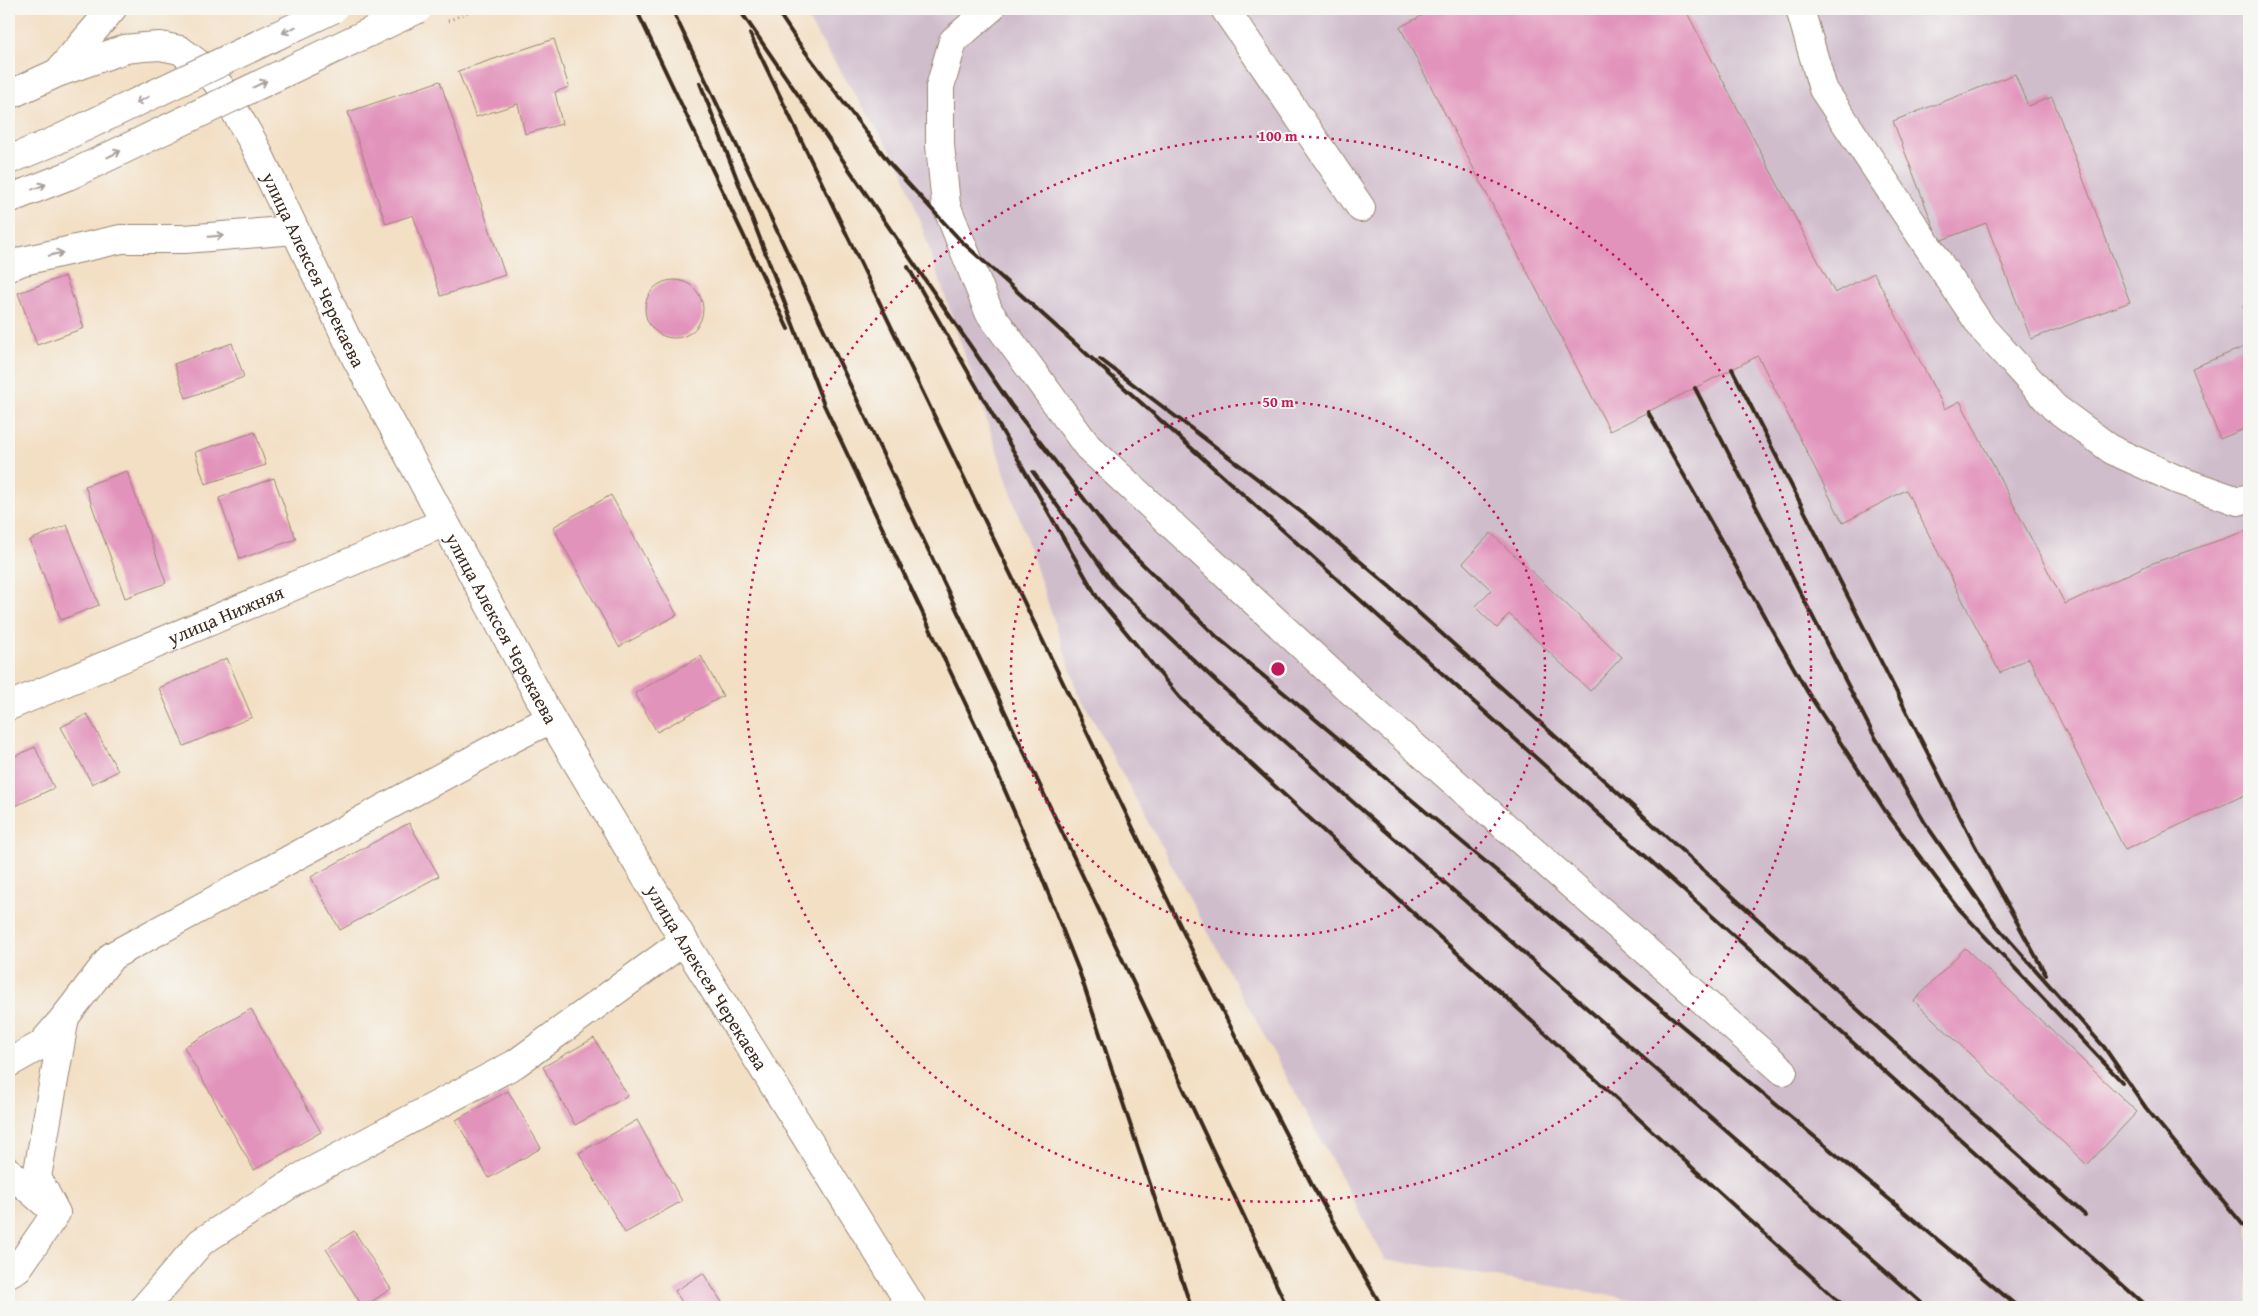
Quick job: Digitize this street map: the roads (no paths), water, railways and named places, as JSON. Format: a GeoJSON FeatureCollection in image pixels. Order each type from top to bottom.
{"type":"FeatureCollection","features":[{"type":"Feature","properties":{"kind":"street"},"geometry":{"type":"LineString","coordinates":[[57,73],[112,9]]}},
{"type":"Feature","properties":{"kind":"street"},"geometry":{"type":"LineString","coordinates":[[9,160],[55,141],[333,9]]}},
{"type":"Feature","properties":{"kind":"street"},"geometry":{"type":"LineString","coordinates":[[9,199],[70,175],[418,9]]}},
{"type":"Feature","properties":{"kind":"street"},"geometry":{"type":"LineString","coordinates":[[990,9],[953,41],[940,88],[940,145],[946,205],[989,312],[1088,447],[1351,691],[1784,1071]]}},
{"type":"Feature","properties":{"kind":"street"},"geometry":{"type":"LineString","coordinates":[[1225,9],[1361,208]]}},
{"type":"Feature","properties":{"kind":"street"},"geometry":{"type":"LineString","coordinates":[[1800,9],[1823,89],[1983,329],[2047,400],[2112,450],[2178,480],[2238,501],[2249,498]]}},
{"type":"Feature","properties":{"kind":"street","name":"улица Алексея Черекаева"},"geometry":{"type":"LineString","coordinates":[[9,95],[57,73],[125,49],[144,46],[160,46],[180,50],[208,71],[222,89],[261,156],[356,358],[443,523],[551,719],[684,941],[912,1307]]}},
{"type":"Feature","properties":{"kind":"street"},"geometry":{"type":"LineString","coordinates":[[9,267],[121,239],[185,239],[295,230]]}},
{"type":"Feature","properties":{"kind":"street","name":"улица Нижняя"},"geometry":{"type":"LineString","coordinates":[[9,706],[443,523]]}},
{"type":"Feature","properties":{"kind":"street"},"geometry":{"type":"LineString","coordinates":[[9,1063],[41,1045],[112,956],[551,719]]}},
{"type":"Feature","properties":{"kind":"street"},"geometry":{"type":"LineString","coordinates":[[145,1307],[201,1242],[303,1176],[515,1064],[684,941]]}},
{"type":"Feature","properties":{"kind":"street"},"geometry":{"type":"LineString","coordinates":[[56,1213],[37,1177],[65,1017]]}},
{"type":"Feature","properties":{"kind":"street"},"geometry":{"type":"LineString","coordinates":[[9,1172],[56,1213]]}},
{"type":"Feature","properties":{"kind":"street"},"geometry":{"type":"LineString","coordinates":[[9,1273],[18,1268],[56,1213]]}},
{"type":"Feature","properties":{"kind":"railway"},"geometry":{"type":"LineString","coordinates":[[636,9],[788,329]]}},
{"type":"Feature","properties":{"kind":"railway"},"geometry":{"type":"LineString","coordinates":[[672,9],[1287,1307]]}},
{"type":"Feature","properties":{"kind":"railway"},"geometry":{"type":"LineString","coordinates":[[739,9],[1011,405],[1110,532],[1217,637],[2018,1307]]}},
{"type":"Feature","properties":{"kind":"railway"},"geometry":{"type":"LineString","coordinates":[[776,9],[798,42],[891,165],[961,241],[2147,1307]]}},
{"type":"Feature","properties":{"kind":"railway"},"geometry":{"type":"LineString","coordinates":[[750,34],[1203,973],[1312,1185],[1382,1307]]}},
{"type":"Feature","properties":{"kind":"railway"},"geometry":{"type":"LineString","coordinates":[[700,83],[824,405],[987,749],[1035,860],[1079,971],[1191,1307]]}},
{"type":"Feature","properties":{"kind":"railway"},"geometry":{"type":"LineString","coordinates":[[908,267],[1097,597],[1180,698],[1845,1307]]}},
{"type":"Feature","properties":{"kind":"railway"},"geometry":{"type":"LineString","coordinates":[[1100,359],[1309,518],[1389,586],[2085,1215]]}},
{"type":"Feature","properties":{"kind":"railway"},"geometry":{"type":"LineString","coordinates":[[1732,369],[1974,844],[2046,975]]}},
{"type":"Feature","properties":{"kind":"railway"},"geometry":{"type":"LineString","coordinates":[[1695,388],[1871,730],[1925,823],[1995,924],[2104,1047],[2146,1108],[2249,1232]]}},
{"type":"Feature","properties":{"kind":"railway"},"geometry":{"type":"LineString","coordinates":[[1648,412],[1808,693],[1886,812],[1960,910],[2122,1082]]}},
{"type":"Feature","properties":{"kind":"railway"},"geometry":{"type":"LineString","coordinates":[[1033,472],[1115,586],[1219,684],[1926,1307]]}}]}
